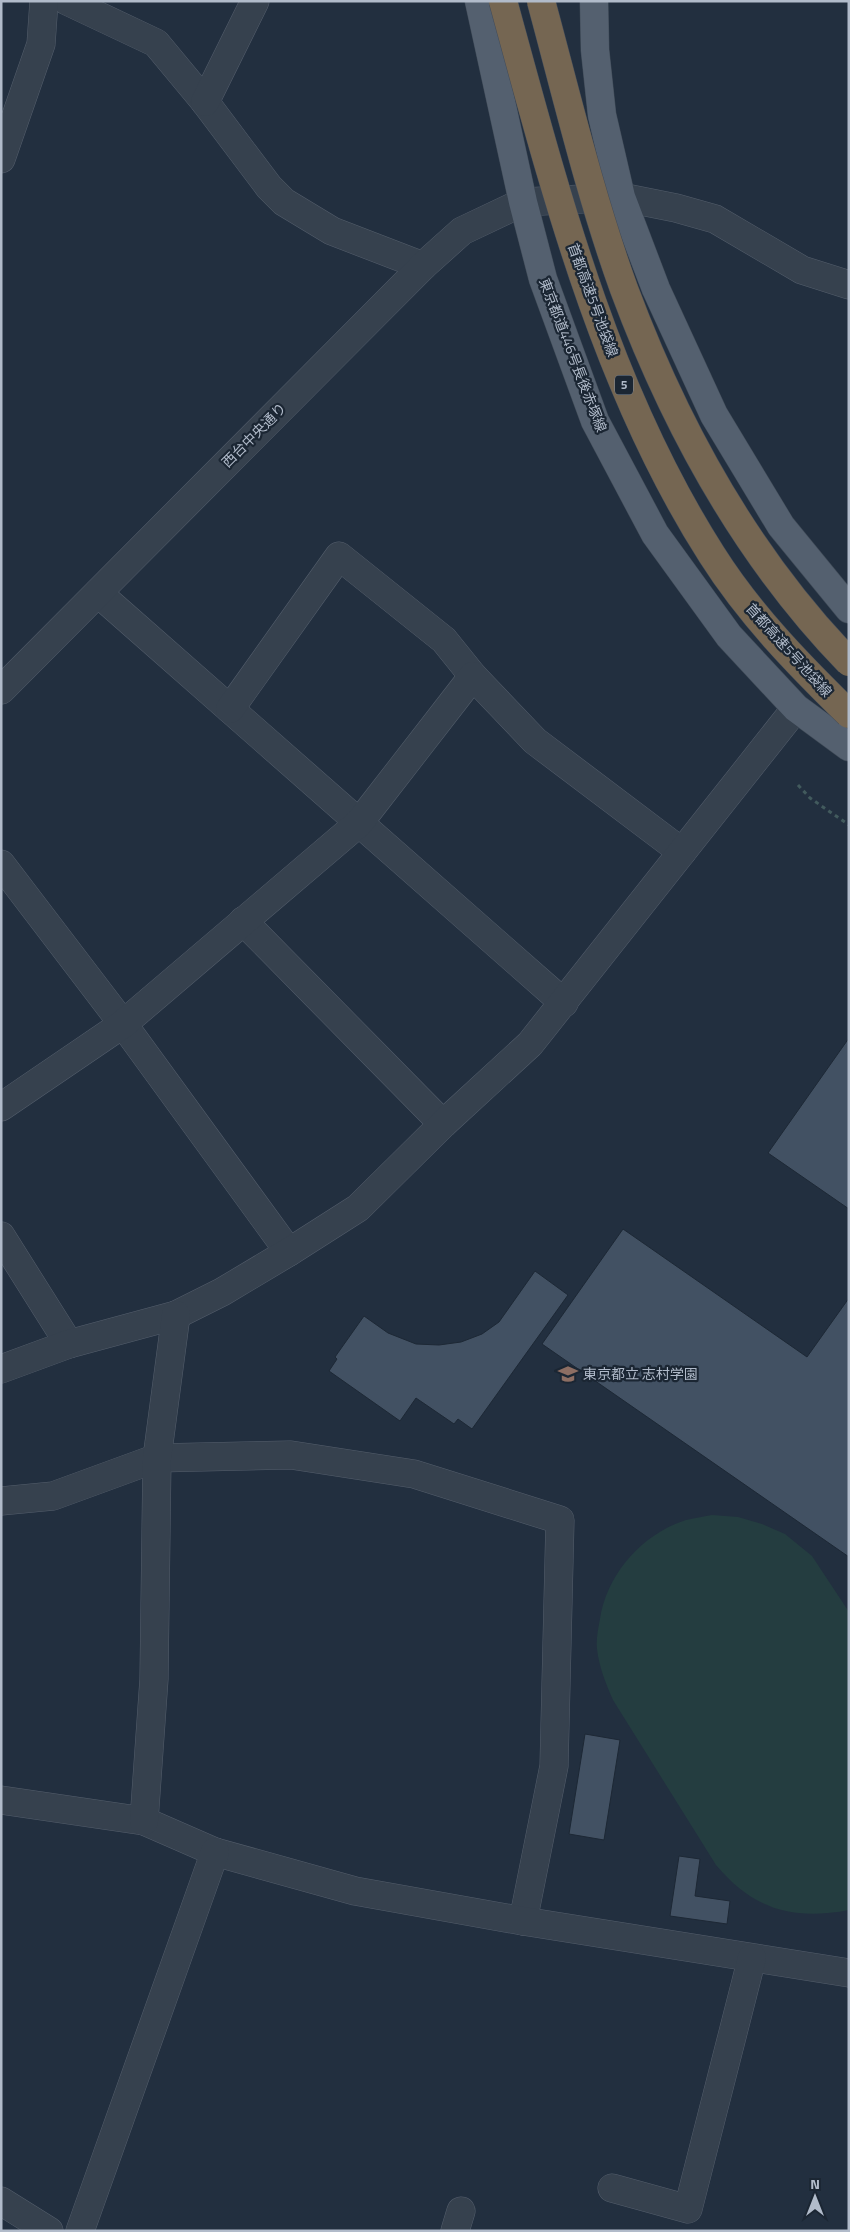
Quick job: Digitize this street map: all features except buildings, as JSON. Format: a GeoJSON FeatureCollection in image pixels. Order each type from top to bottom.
{"type":"FeatureCollection","features":[{"type":"Feature","properties":{"kind":"highway","name":"首都高速5号池袋線"},"geometry":{"type":"LineString","coordinates":[[503,1],[563,216],[617,368],[673,490],[712,556],[758,619],[804,670],[849,714]]}},
{"type":"Feature","properties":{"kind":"highway"},"geometry":{"type":"LineString","coordinates":[[541,1],[597,206],[624,288],[650,355],[678,416],[708,473],[745,534],[787,593],[849,662]]}},
{"type":"Feature","properties":{"kind":"main road","name":"東京都道446号長後赤塚線"},"geometry":{"type":"LineString","coordinates":[[479,1],[522,202],[543,279],[595,421],[655,534],[729,636],[796,708],[849,747]]}},
{"type":"Feature","properties":{"kind":"main road"},"geometry":{"type":"LineString","coordinates":[[594,1],[598,89],[621,197],[656,289],[714,415],[781,526],[846,599]]}},
{"type":"Feature","properties":{"kind":"street"},"geometry":{"type":"LineString","coordinates":[[1,159],[41,44],[44,1]]}},
{"type":"Feature","properties":{"kind":"street"},"geometry":{"type":"LineString","coordinates":[[67,1],[156,43],[205,102],[269,187],[284,202],[332,231],[423,266]]}},
{"type":"Feature","properties":{"kind":"street"},"geometry":{"type":"LineString","coordinates":[[205,102],[255,1]]}},
{"type":"Feature","properties":{"kind":"street"},"geometry":{"type":"LineString","coordinates":[[522,202],[621,197],[676,208],[715,219],[802,270],[849,285]]}},
{"type":"Feature","properties":{"kind":"street","name":"西台中央通り"},"geometry":{"type":"LineString","coordinates":[[1,690],[423,266],[462,231],[522,202]]}},
{"type":"Feature","properties":{"kind":"street"},"geometry":{"type":"LineString","coordinates":[[230,709],[339,556],[444,640],[473,676],[535,741],[682,852]]}},
{"type":"Feature","properties":{"kind":"street"},"geometry":{"type":"LineString","coordinates":[[98,593],[564,1003]]}},
{"type":"Feature","properties":{"kind":"street"},"geometry":{"type":"LineString","coordinates":[[1,1107],[123,1024],[359,822],[473,676]]}},
{"type":"Feature","properties":{"kind":"street"},"geometry":{"type":"LineString","coordinates":[[1,1369],[69,1344],[176,1315],[222,1292],[358,1208],[443,1124],[530,1044],[796,708]]}},
{"type":"Feature","properties":{"kind":"street"},"geometry":{"type":"LineString","coordinates":[[1,864],[123,1024],[289,1252]]}},
{"type":"Feature","properties":{"kind":"street"},"geometry":{"type":"LineString","coordinates":[[243,922],[443,1124]]}},
{"type":"Feature","properties":{"kind":"street"},"geometry":{"type":"LineString","coordinates":[[1,1236],[69,1344]]}},
{"type":"Feature","properties":{"kind":"street"},"geometry":{"type":"LineString","coordinates":[[144,1821],[154,1679],[157,1458],[176,1315]]}},
{"type":"Feature","properties":{"kind":"street"},"geometry":{"type":"LineString","coordinates":[[1,1501],[53,1496],[157,1458],[291,1455],[414,1474],[560,1520],[554,1766],[523,1922]]}},
{"type":"Feature","properties":{"kind":"street"},"geometry":{"type":"LineString","coordinates":[[1,1800],[144,1821],[215,1852],[355,1891],[523,1922],[849,1973]]}},
{"type":"Feature","properties":{"kind":"street"},"geometry":{"type":"LineString","coordinates":[[80,2231],[215,1852]]}},
{"type":"Feature","properties":{"kind":"street"},"geometry":{"type":"LineString","coordinates":[[612,2188],[688,2209],[752,1958]]}},
{"type":"Feature","properties":{"kind":"street"},"geometry":{"type":"LineString","coordinates":[[1,2201],[45,2230]]}},
{"type":"Feature","properties":{"kind":"path"},"geometry":{"type":"LineString","coordinates":[[798,785],[810,798],[849,825]]}},
{"type":"Feature","properties":{"kind":"green space"},"geometry":{"type":"Polygon","coordinates":[[[712,1515],[738,1517],[762,1524],[785,1534],[812,1556],[849,1612],[849,1910],[809,1914],[775,1908],[744,1892],[730,1880],[716,1865],[613,1700],[603,1675],[597,1649],[598,1631],[604,1602],[619,1572],[629,1558],[655,1535],[670,1526],[686,1520],[712,1515]]]}},
{"type":"Feature","properties":{"kind":"place","name":"東京都立 志村学園"},"geometry":{"type":"Point","coordinates":[568,1374]}}]}
